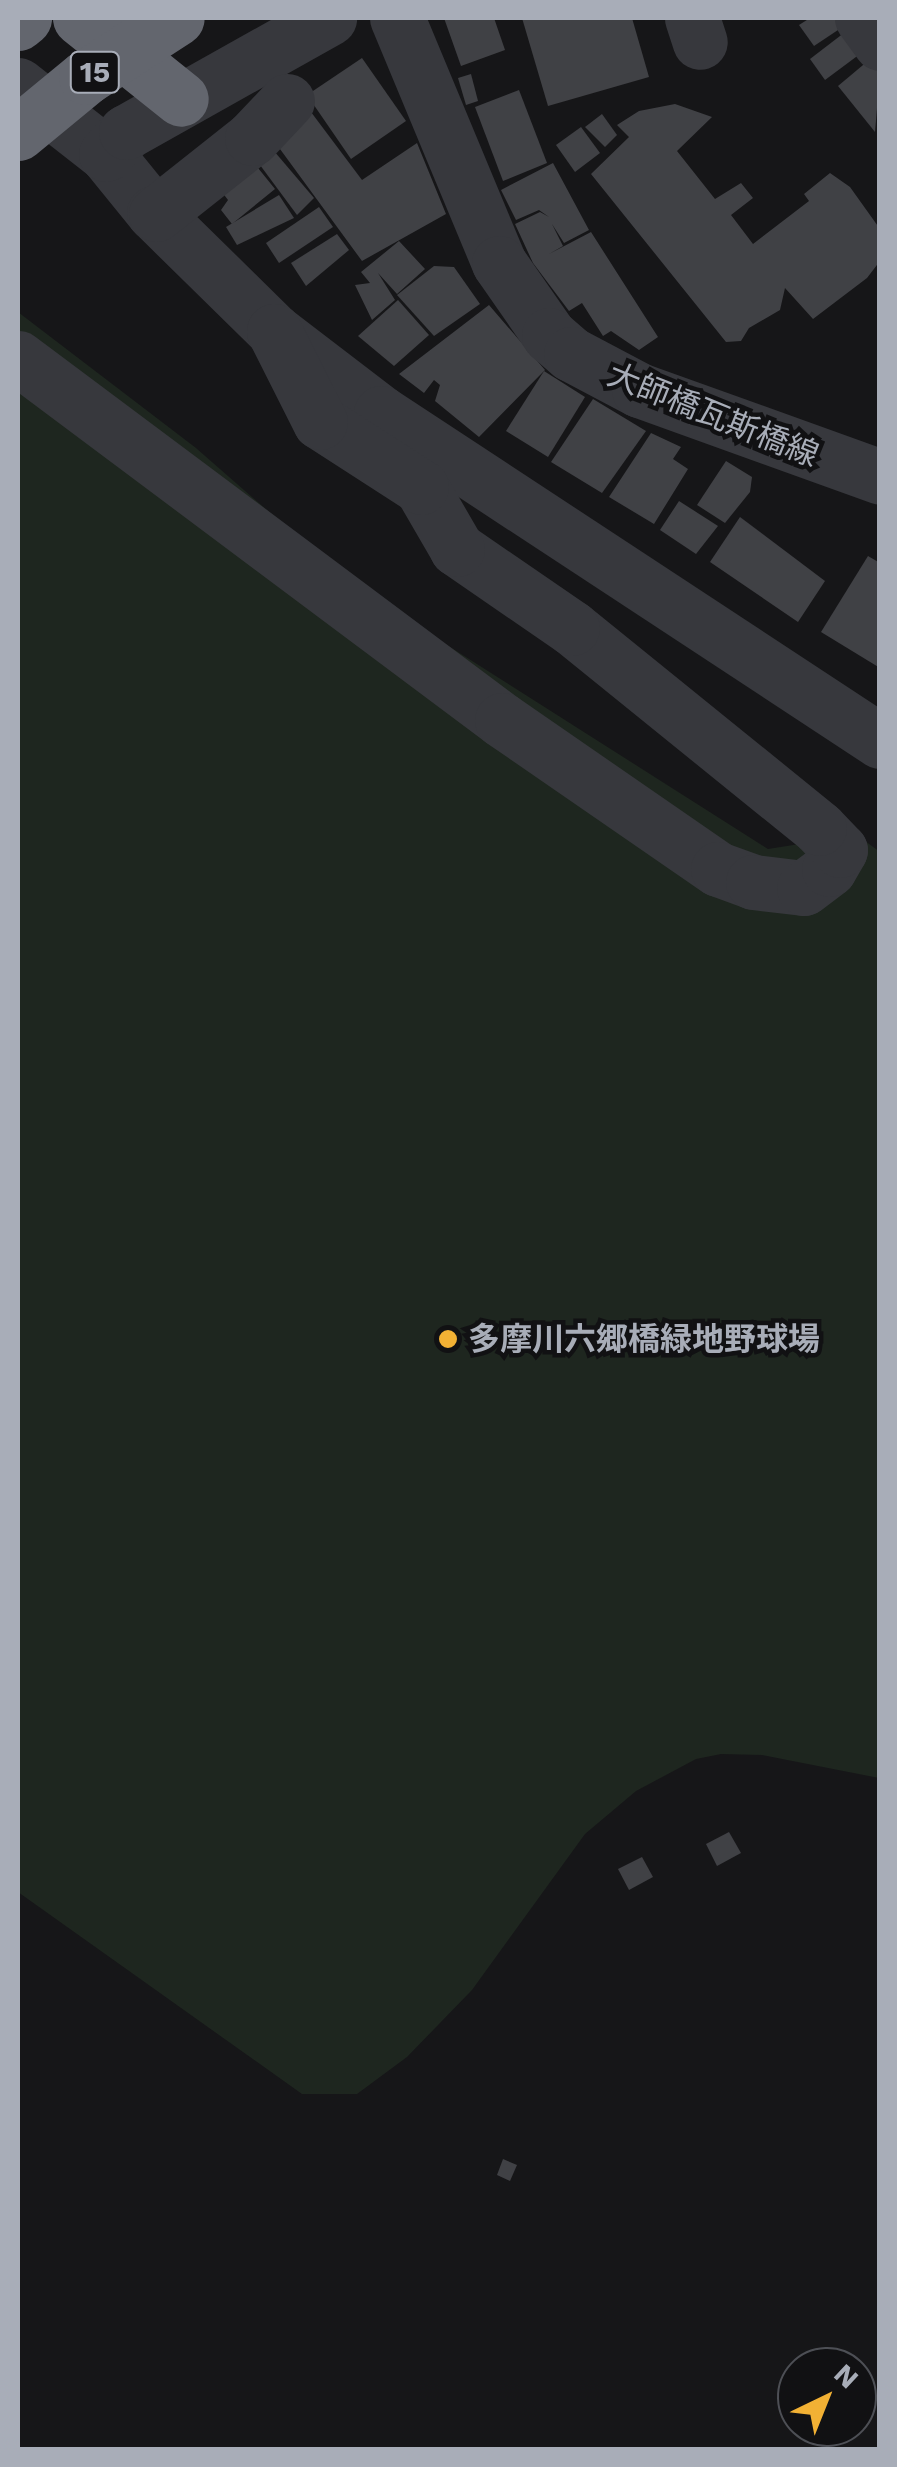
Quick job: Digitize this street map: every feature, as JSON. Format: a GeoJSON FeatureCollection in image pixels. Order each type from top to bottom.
{"type":"FeatureCollection","features":[{"type":"Feature","properties":{"kind":"highway"},"geometry":{"type":"LineString","coordinates":[[18,23],[24,18]]}},
{"type":"Feature","properties":{"kind":"highway"},"geometry":{"type":"LineString","coordinates":[[80,18],[180,99]]}},
{"type":"Feature","properties":{"kind":"highway","name":"15"},"geometry":{"type":"LineString","coordinates":[[18,133],[86,78],[178,18]]}},
{"type":"Feature","properties":{"kind":"street"},"geometry":{"type":"LineString","coordinates":[[106,154],[126,132],[180,99],[329,18]]}},
{"type":"Feature","properties":{"kind":"street","name":"大師橋瓦斯橋線"},"geometry":{"type":"LineString","coordinates":[[397,18],[499,263],[549,334],[571,354],[639,390],[880,477]]}},
{"type":"Feature","properties":{"kind":"street"},"geometry":{"type":"LineString","coordinates":[[862,18],[880,44]]}},
{"type":"Feature","properties":{"kind":"street"},"geometry":{"type":"LineString","coordinates":[[18,85],[106,154],[156,214],[274,331],[452,466],[880,741]]}},
{"type":"Feature","properties":{"kind":"street"},"geometry":{"type":"LineString","coordinates":[[156,214],[252,138],[288,101]]}},
{"type":"Feature","properties":{"kind":"street"},"geometry":{"type":"LineString","coordinates":[[18,358],[502,720],[718,869],[753,882],[804,888],[829,870],[840,850],[819,828],[572,628],[457,550],[421,487],[320,422],[274,331]]}},
{"type":"Feature","properties":{"kind":"shaded area","name":"多摩川六郷橋緑地野球場"},"geometry":{"type":"Polygon","coordinates":[[[18,312],[196,448],[354,586],[768,849],[806,843],[830,815],[880,852],[879,1778],[762,1755],[721,1754],[696,1759],[636,1791],[585,1834],[472,1990],[407,2057],[357,2094],[302,2094],[18,1892],[18,312]]]}},
{"type":"Feature","properties":{"kind":"building"},"geometry":{"type":"Polygon","coordinates":[[[444,18],[494,18],[505,50],[461,66],[444,18]]]}},
{"type":"Feature","properties":{"kind":"building"},"geometry":{"type":"Polygon","coordinates":[[[522,18],[632,18],[649,77],[548,106],[522,18]]]}},
{"type":"Feature","properties":{"kind":"building"},"geometry":{"type":"Polygon","coordinates":[[[810,18],[856,18],[814,46],[799,25],[810,18]]]}},
{"type":"Feature","properties":{"kind":"building"},"geometry":{"type":"Polygon","coordinates":[[[853,26],[868,48],[825,80],[810,59],[853,26]]]}},
{"type":"Feature","properties":{"kind":"building"},"geometry":{"type":"Polygon","coordinates":[[[362,58],[406,121],[351,159],[307,95],[362,58]]]}},
{"type":"Feature","properties":{"kind":"building"},"geometry":{"type":"Polygon","coordinates":[[[869,60],[880,73],[875,132],[838,86],[869,60]]]}},
{"type":"Feature","properties":{"kind":"building"},"geometry":{"type":"Polygon","coordinates":[[[471,74],[478,101],[466,105],[458,78],[471,74]]]}},
{"type":"Feature","properties":{"kind":"building"},"geometry":{"type":"Polygon","coordinates":[[[519,90],[547,163],[503,181],[475,107],[519,90]]]}},
{"type":"Feature","properties":{"kind":"building"},"geometry":{"type":"Polygon","coordinates":[[[302,100],[362,180],[417,143],[446,214],[362,261],[269,134],[302,100]]]}},
{"type":"Feature","properties":{"kind":"building"},"geometry":{"type":"Polygon","coordinates":[[[675,104],[712,117],[677,151],[715,199],[741,183],[753,198],[731,215],[753,244],[809,201],[804,194],[830,173],[850,187],[880,229],[880,261],[867,278],[813,319],[785,288],[780,310],[749,328],[741,341],[726,342],[591,174],[629,137],[617,125],[639,111],[675,104]]]}},
{"type":"Feature","properties":{"kind":"building"},"geometry":{"type":"Polygon","coordinates":[[[602,114],[617,135],[605,147],[585,127],[602,114]]]}},
{"type":"Feature","properties":{"kind":"building"},"geometry":{"type":"Polygon","coordinates":[[[581,127],[600,153],[575,172],[556,145],[581,127]]]}},
{"type":"Feature","properties":{"kind":"building"},"geometry":{"type":"Polygon","coordinates":[[[274,151],[314,198],[297,215],[260,165],[274,151]]]}},
{"type":"Feature","properties":{"kind":"building"},"geometry":{"type":"Polygon","coordinates":[[[254,163],[275,189],[232,224],[221,210],[228,200],[219,188],[254,163]]]}},
{"type":"Feature","properties":{"kind":"building"},"geometry":{"type":"Polygon","coordinates":[[[553,163],[589,230],[564,243],[552,224],[563,246],[549,254],[591,232],[658,337],[639,350],[611,331],[603,336],[582,303],[569,311],[533,263],[515,224],[540,212],[549,217],[539,210],[516,220],[501,190],[553,163]]]}},
{"type":"Feature","properties":{"kind":"building"},"geometry":{"type":"Polygon","coordinates":[[[279,195],[294,218],[237,245],[226,227],[279,195]]]}},
{"type":"Feature","properties":{"kind":"building"},"geometry":{"type":"Polygon","coordinates":[[[319,207],[333,227],[279,263],[266,243],[319,207]]]}},
{"type":"Feature","properties":{"kind":"building"},"geometry":{"type":"Polygon","coordinates":[[[337,234],[349,250],[306,286],[291,263],[337,234]]]}},
{"type":"Feature","properties":{"kind":"building"},"geometry":{"type":"Polygon","coordinates":[[[399,241],[425,269],[397,294],[378,273],[395,300],[372,320],[355,285],[370,283],[361,272],[399,241]]]}},
{"type":"Feature","properties":{"kind":"building"},"geometry":{"type":"Polygon","coordinates":[[[434,266],[454,267],[480,304],[434,336],[397,295],[434,266]]]}},
{"type":"Feature","properties":{"kind":"building"},"geometry":{"type":"Polygon","coordinates":[[[398,300],[429,335],[394,366],[358,336],[398,300]]]}},
{"type":"Feature","properties":{"kind":"building"},"geometry":{"type":"Polygon","coordinates":[[[489,305],[545,370],[479,437],[435,401],[440,385],[434,380],[424,393],[399,374],[489,305]]]}},
{"type":"Feature","properties":{"kind":"building"},"geometry":{"type":"Polygon","coordinates":[[[544,371],[585,397],[548,457],[506,431],[544,371]]]}},
{"type":"Feature","properties":{"kind":"building"},"geometry":{"type":"Polygon","coordinates":[[[593,399],[646,431],[602,493],[551,462],[593,399]]]}},
{"type":"Feature","properties":{"kind":"building"},"geometry":{"type":"Polygon","coordinates":[[[651,433],[681,447],[673,459],[688,469],[654,524],[609,497],[651,433]]]}},
{"type":"Feature","properties":{"kind":"building"},"geometry":{"type":"Polygon","coordinates":[[[726,461],[752,477],[750,492],[725,523],[697,505],[726,461]]]}},
{"type":"Feature","properties":{"kind":"building"},"geometry":{"type":"Polygon","coordinates":[[[679,501],[718,526],[696,554],[660,530],[679,501]]]}},
{"type":"Feature","properties":{"kind":"building"},"geometry":{"type":"Polygon","coordinates":[[[740,517],[825,581],[798,622],[710,562],[740,517]]]}},
{"type":"Feature","properties":{"kind":"building"},"geometry":{"type":"Polygon","coordinates":[[[868,556],[880,563],[880,668],[821,632],[868,556]]]}},
{"type":"Feature","properties":{"kind":"building"},"geometry":{"type":"Polygon","coordinates":[[[729,1832],[741,1853],[717,1866],[706,1844],[729,1832]]]}},
{"type":"Feature","properties":{"kind":"building"},"geometry":{"type":"Polygon","coordinates":[[[642,1857],[653,1877],[629,1890],[618,1869],[642,1857]]]}},
{"type":"Feature","properties":{"kind":"building"},"geometry":{"type":"Polygon","coordinates":[[[503,2159],[517,2165],[510,2181],[497,2175],[503,2159]]]}},
{"type":"Feature","properties":{"kind":"place","name":"多摩川六郷橋緑地野球場"},"geometry":{"type":"Point","coordinates":[448,1339]}}]}
